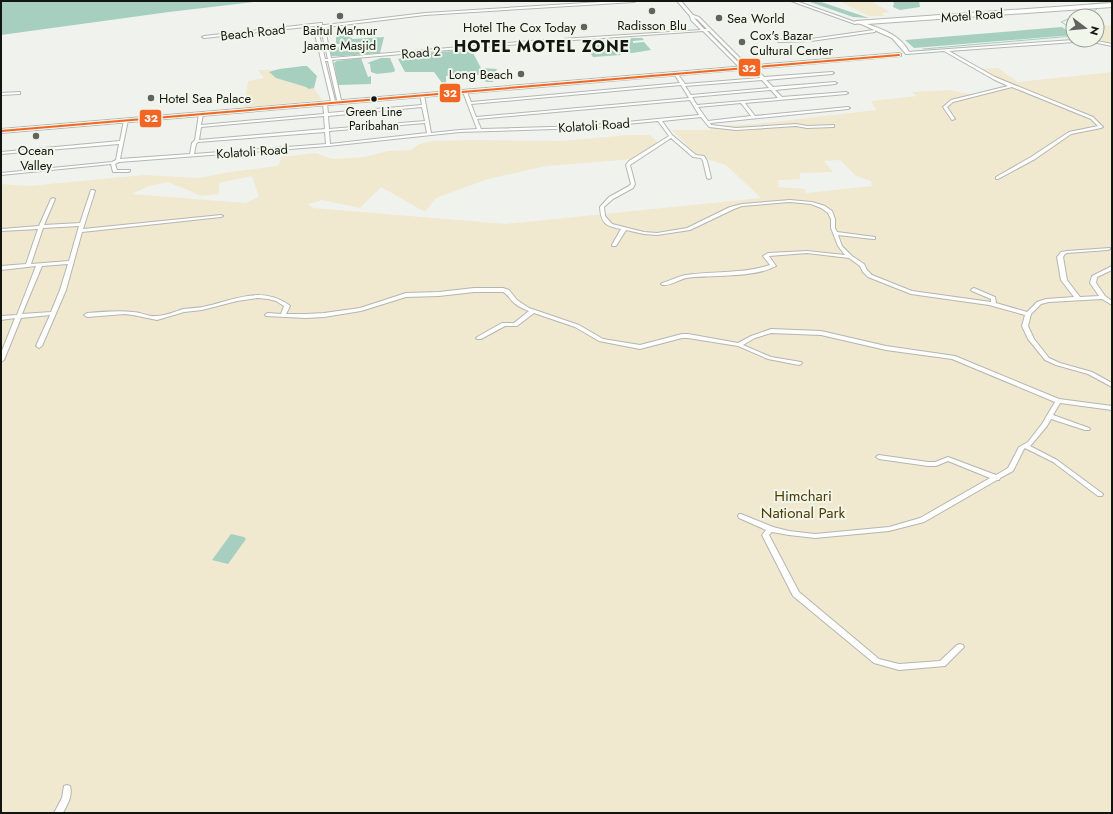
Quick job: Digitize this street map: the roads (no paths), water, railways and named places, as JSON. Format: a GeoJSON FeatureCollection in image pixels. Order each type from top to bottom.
{"type":"FeatureCollection","features":[{"type":"Feature","properties":{"kind":"highway","name":"Motel Road"},"geometry":{"type":"LineString","coordinates":[[858,23],[1112,5]]}},
{"type":"Feature","properties":{"kind":"highway"},"geometry":{"type":"LineString","coordinates":[[858,23],[892,40],[902,53]]}},
{"type":"Feature","properties":{"kind":"highway"},"geometry":{"type":"LineString","coordinates":[[858,23],[896,40],[904,47],[902,53]]}},
{"type":"Feature","properties":{"kind":"highway"},"geometry":{"type":"LineString","coordinates":[[1,129],[325,104],[337,101],[446,92],[465,92],[902,53]]}},
{"type":"Feature","properties":{"kind":"highway"},"geometry":{"type":"LineString","coordinates":[[17,128],[743,66],[843,59]]}},
{"type":"Feature","properties":{"kind":"street"},"geometry":{"type":"LineString","coordinates":[[571,3],[594,1]]}},
{"type":"Feature","properties":{"kind":"street"},"geometry":{"type":"LineString","coordinates":[[337,101],[316,30],[317,25],[424,12],[571,3],[634,1]]}},
{"type":"Feature","properties":{"kind":"street"},"geometry":{"type":"LineString","coordinates":[[679,1],[703,30],[743,66]]}},
{"type":"Feature","properties":{"kind":"street"},"geometry":{"type":"LineString","coordinates":[[793,1],[858,23]]}},
{"type":"Feature","properties":{"kind":"street"},"geometry":{"type":"LineString","coordinates":[[800,1],[858,23]]}},
{"type":"Feature","properties":{"kind":"street","name":"Beach Road"},"geometry":{"type":"LineString","coordinates":[[204,37],[317,25],[325,26],[424,12]]}},
{"type":"Feature","properties":{"kind":"street"},"geometry":{"type":"LineString","coordinates":[[692,16],[698,18],[727,47],[743,66]]}},
{"type":"Feature","properties":{"kind":"street"},"geometry":{"type":"LineString","coordinates":[[325,26],[323,28],[331,60],[337,101]]}},
{"type":"Feature","properties":{"kind":"street","name":"Road 2"},"geometry":{"type":"LineString","coordinates":[[324,60],[531,42],[709,30]]}},
{"type":"Feature","properties":{"kind":"street"},"geometry":{"type":"LineString","coordinates":[[779,41],[811,40],[874,31]]}},
{"type":"Feature","properties":{"kind":"street"},"geometry":{"type":"LineString","coordinates":[[902,53],[1065,42]]}},
{"type":"Feature","properties":{"kind":"street"},"geometry":{"type":"LineString","coordinates":[[721,47],[727,47]]}},
{"type":"Feature","properties":{"kind":"street"},"geometry":{"type":"LineString","coordinates":[[946,51],[994,78],[1092,118],[1101,126],[1070,133],[1033,158],[998,178]]}},
{"type":"Feature","properties":{"kind":"street"},"geometry":{"type":"LineString","coordinates":[[754,67],[781,99]]}},
{"type":"Feature","properties":{"kind":"street"},"geometry":{"type":"LineString","coordinates":[[468,103],[832,73]]}},
{"type":"Feature","properties":{"kind":"street"},"geometry":{"type":"LineString","coordinates":[[676,74],[702,116],[710,126],[714,128],[736,129],[796,125],[807,127],[833,126]]}},
{"type":"Feature","properties":{"kind":"street","name":"Kolatoli Road"},"geometry":{"type":"LineString","coordinates":[[475,118],[835,83]]}},
{"type":"Feature","properties":{"kind":"street"},"geometry":{"type":"LineString","coordinates":[[953,119],[945,107],[952,101],[1012,86]]}},
{"type":"Feature","properties":{"kind":"street"},"geometry":{"type":"LineString","coordinates":[[465,92],[479,130]]}},
{"type":"Feature","properties":{"kind":"street"},"geometry":{"type":"LineString","coordinates":[[1,94],[19,93]]}},
{"type":"Feature","properties":{"kind":"street"},"geometry":{"type":"LineString","coordinates":[[696,106],[846,93]]}},
{"type":"Feature","properties":{"kind":"street"},"geometry":{"type":"LineString","coordinates":[[422,95],[429,134]]}},
{"type":"Feature","properties":{"kind":"street"},"geometry":{"type":"LineString","coordinates":[[742,102],[754,118]]}},
{"type":"Feature","properties":{"kind":"street"},"geometry":{"type":"LineString","coordinates":[[325,104],[328,145]]}},
{"type":"Feature","properties":{"kind":"street","name":"Kolatoli Road"},"geometry":{"type":"LineString","coordinates":[[200,126],[424,106]]}},
{"type":"Feature","properties":{"kind":"street"},"geometry":{"type":"LineString","coordinates":[[707,122],[848,108]]}},
{"type":"Feature","properties":{"kind":"street","name":"Kolatoli Road"},"geometry":{"type":"LineString","coordinates":[[201,114],[197,142],[194,143],[192,156],[328,145],[479,130],[585,127],[702,116]]}},
{"type":"Feature","properties":{"kind":"street"},"geometry":{"type":"LineString","coordinates":[[126,120],[115,171],[128,171]]}},
{"type":"Feature","properties":{"kind":"street"},"geometry":{"type":"LineString","coordinates":[[659,120],[670,136],[695,156],[702,157],[705,161],[709,178]]}},
{"type":"Feature","properties":{"kind":"street","name":"Kolatoli Road"},"geometry":{"type":"LineString","coordinates":[[197,142],[427,122]]}},
{"type":"Feature","properties":{"kind":"street"},"geometry":{"type":"LineString","coordinates":[[670,136],[628,165],[633,184],[631,187],[611,198],[602,207],[605,220],[610,224],[624,229],[644,233],[668,233],[688,229],[736,206],[796,201],[818,204],[827,210],[832,216],[835,233],[840,246],[850,257],[862,265],[870,276],[915,292],[994,303],[1028,314]]}},
{"type":"Feature","properties":{"kind":"street"},"geometry":{"type":"LineString","coordinates":[[1,153],[122,142]]}},
{"type":"Feature","properties":{"kind":"street"},"geometry":{"type":"LineString","coordinates":[[1,174],[192,156]]}},
{"type":"Feature","properties":{"kind":"street"},"geometry":{"type":"LineString","coordinates":[[39,346],[63,290],[93,191]]}},
{"type":"Feature","properties":{"kind":"street"},"geometry":{"type":"LineString","coordinates":[[28,265],[41,227],[54,199]]}},
{"type":"Feature","properties":{"kind":"street"},"geometry":{"type":"LineString","coordinates":[[80,231],[221,216]]}},
{"type":"Feature","properties":{"kind":"street"},"geometry":{"type":"LineString","coordinates":[[1,230],[82,224]]}},
{"type":"Feature","properties":{"kind":"street"},"geometry":{"type":"LineString","coordinates":[[614,245],[624,229]]}},
{"type":"Feature","properties":{"kind":"street"},"geometry":{"type":"LineString","coordinates":[[835,233],[873,238]]}},
{"type":"Feature","properties":{"kind":"street"},"geometry":{"type":"LineString","coordinates":[[1078,298],[1064,280],[1060,257],[1063,253],[1067,252],[1108,249]]}},
{"type":"Feature","properties":{"kind":"street"},"geometry":{"type":"LineString","coordinates":[[664,284],[685,277],[725,275],[762,270],[773,266],[766,256],[768,255],[807,252],[850,257]]}},
{"type":"Feature","properties":{"kind":"street"},"geometry":{"type":"LineString","coordinates":[[1,268],[71,262]]}},
{"type":"Feature","properties":{"kind":"street"},"geometry":{"type":"LineString","coordinates":[[1,360],[40,264]]}},
{"type":"Feature","properties":{"kind":"street"},"geometry":{"type":"LineString","coordinates":[[1112,268],[1095,276],[1093,279],[1095,288],[1103,297],[1112,303]]}},
{"type":"Feature","properties":{"kind":"street"},"geometry":{"type":"LineString","coordinates":[[268,315],[306,316],[341,313],[375,306],[406,295],[439,294],[492,289],[507,291],[515,301],[533,311],[577,326],[601,340],[640,347],[682,336],[688,336],[738,345],[770,358],[799,363]]}},
{"type":"Feature","properties":{"kind":"street"},"geometry":{"type":"LineString","coordinates":[[974,290],[993,298],[994,303]]}},
{"type":"Feature","properties":{"kind":"street"},"geometry":{"type":"LineString","coordinates":[[87,315],[130,312],[155,318],[181,311],[205,308],[225,302],[257,297],[270,298],[282,302],[287,306],[283,315]]}},
{"type":"Feature","properties":{"kind":"street"},"geometry":{"type":"LineString","coordinates":[[1103,297],[1078,298],[1040,303],[1028,314],[1025,326],[1039,351],[1047,359],[1058,364],[1090,373],[1112,385]]}},
{"type":"Feature","properties":{"kind":"street"},"geometry":{"type":"LineString","coordinates":[[479,338],[504,324],[515,325],[533,311]]}},
{"type":"Feature","properties":{"kind":"street"},"geometry":{"type":"LineString","coordinates":[[1,318],[53,313]]}},
{"type":"Feature","properties":{"kind":"street"},"geometry":{"type":"LineString","coordinates":[[738,345],[753,336],[771,331],[821,333],[886,348],[953,357],[1058,401],[1112,408]]}},
{"type":"Feature","properties":{"kind":"street"},"geometry":{"type":"LineString","coordinates":[[741,516],[771,529],[815,536],[889,529],[922,520],[932,516],[1011,469],[1021,448],[1026,446],[1050,416],[1058,401]]}},
{"type":"Feature","properties":{"kind":"street"},"geometry":{"type":"LineString","coordinates":[[1050,416],[1087,428]]}},
{"type":"Feature","properties":{"kind":"street"},"geometry":{"type":"LineString","coordinates":[[1026,446],[1056,461],[1100,494]]}},
{"type":"Feature","properties":{"kind":"street"},"geometry":{"type":"LineString","coordinates":[[879,457],[928,464],[936,464],[946,459],[997,478]]}},
{"type":"Feature","properties":{"kind":"street"},"geometry":{"type":"LineString","coordinates":[[771,529],[765,535],[796,594],[877,661],[899,667],[942,664],[960,647]]}},
{"type":"Feature","properties":{"kind":"street"},"geometry":{"type":"LineString","coordinates":[[58,813],[66,798],[67,789]]}},
{"type":"Feature","properties":{"kind":"waterway"},"geometry":{"type":"LineString","coordinates":[[1095,8],[1089,4],[1112,2]]}},
{"type":"Feature","properties":{"kind":"waterway"},"geometry":{"type":"LineString","coordinates":[[1065,20],[1061,22],[1065,24]]}},
{"type":"Feature","properties":{"kind":"waterway"},"geometry":{"type":"LineString","coordinates":[[923,49],[1065,37]]}},
{"type":"Feature","properties":{"kind":"place","name":"Radisson Blu"},"geometry":{"type":"Point","coordinates":[652,11]}},
{"type":"Feature","properties":{"kind":"place","name":"Baitul Ma'mur Jaame Masjid"},"geometry":{"type":"Point","coordinates":[340,16]}},
{"type":"Feature","properties":{"kind":"place","name":"Sea World"},"geometry":{"type":"Point","coordinates":[719,18]}},
{"type":"Feature","properties":{"kind":"place","name":"Hotel The Cox Today"},"geometry":{"type":"Point","coordinates":[584,27]}},
{"type":"Feature","properties":{"kind":"place","name":"Cox's Bazar Cultural Center"},"geometry":{"type":"Point","coordinates":[742,42]}},
{"type":"Feature","properties":{"kind":"place","name":"Long Beach"},"geometry":{"type":"Point","coordinates":[521,74]}},
{"type":"Feature","properties":{"kind":"place","name":"Hotel Sea Palace"},"geometry":{"type":"Point","coordinates":[151,98]}},
{"type":"Feature","properties":{"kind":"place","name":"Green Line Paribahan"},"geometry":{"type":"Point","coordinates":[374,99]}},
{"type":"Feature","properties":{"kind":"place","name":"Ocean Valley"},"geometry":{"type":"Point","coordinates":[36,136]}},
{"type":"Feature","properties":{"kind":"district","name":"HOTEL MOTEL ZONE"},"geometry":{"type":"Point","coordinates":[542,46]}},
{"type":"Feature","properties":{"kind":"park label","name":"Himchari National Park"},"geometry":{"type":"Point","coordinates":[803,504]}}]}
